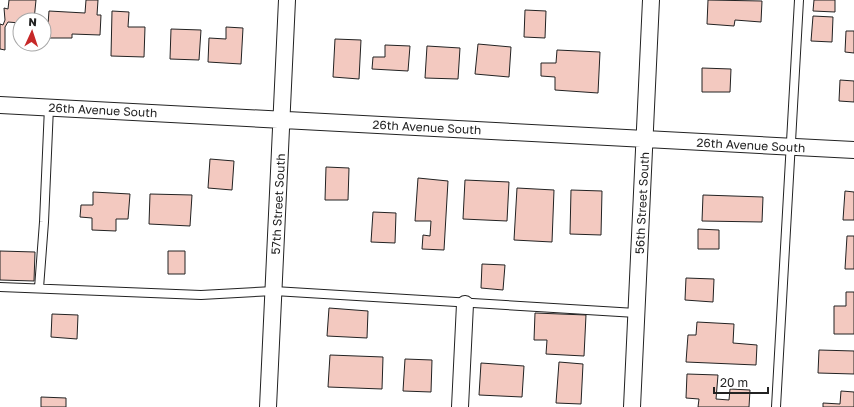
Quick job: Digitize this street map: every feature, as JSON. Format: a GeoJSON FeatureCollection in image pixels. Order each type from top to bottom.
{"type":"FeatureCollection","features":[{"type":"Feature","properties":{"kind":"street","name":"57th Street South"},"geometry":{"type":"LineString","coordinates":[[268,407],[287,0]]}},
{"type":"Feature","properties":{"kind":"street","name":"56th Street South"},"geometry":{"type":"LineString","coordinates":[[632,407],[651,0]]}},
{"type":"Feature","properties":{"kind":"street","name":"26th Avenue South"},"geometry":{"type":"LineString","coordinates":[[0,105],[854,150]]}},
{"type":"Feature","properties":{"kind":"street"},"geometry":{"type":"LineString","coordinates":[[460,407],[465,304]]}},
{"type":"Feature","properties":{"kind":"lane"},"geometry":{"type":"LineString","coordinates":[[776,407],[799,0]]}},
{"type":"Feature","properties":{"kind":"lane"},"geometry":{"type":"LineString","coordinates":[[39,288],[44,222],[49,107]]}},
{"type":"Feature","properties":{"kind":"lane"},"geometry":{"type":"LineString","coordinates":[[0,287],[201,295],[274,291],[465,304],[636,313]]}},
{"type":"Feature","properties":{"kind":"building"},"geometry":{"type":"Polygon","coordinates":[[[9,0],[36,0],[35,12],[12,12],[12,22],[8,22],[5,27],[5,50],[0,49],[0,24],[3,25],[5,20],[4,8],[8,9],[9,0]]]}},
{"type":"Feature","properties":{"kind":"building"},"geometry":{"type":"Polygon","coordinates":[[[86,0],[98,0],[97,15],[101,15],[100,35],[72,34],[72,38],[52,38],[52,12],[49,11],[85,13],[86,0]]]}},
{"type":"Feature","properties":{"kind":"building"},"geometry":{"type":"Polygon","coordinates":[[[708,0],[762,1],[761,22],[735,20],[734,26],[707,24],[708,0]]]}},
{"type":"Feature","properties":{"kind":"building"},"geometry":{"type":"Polygon","coordinates":[[[814,0],[835,0],[835,12],[813,11],[814,0]]]}},
{"type":"Feature","properties":{"kind":"building"},"geometry":{"type":"Polygon","coordinates":[[[525,10],[546,11],[545,38],[524,37],[525,10]]]}},
{"type":"Feature","properties":{"kind":"building"},"geometry":{"type":"Polygon","coordinates":[[[112,11],[129,12],[128,27],[145,27],[144,57],[111,56],[112,11]]]}},
{"type":"Feature","properties":{"kind":"building"},"geometry":{"type":"Polygon","coordinates":[[[813,16],[833,17],[832,42],[811,41],[813,16]]]}},
{"type":"Feature","properties":{"kind":"building"},"geometry":{"type":"Polygon","coordinates":[[[226,27],[243,28],[241,64],[208,62],[209,38],[226,39],[226,27]]]}},
{"type":"Feature","properties":{"kind":"building"},"geometry":{"type":"Polygon","coordinates":[[[171,29],[201,30],[199,60],[170,59],[171,29]]]}},
{"type":"Feature","properties":{"kind":"building"},"geometry":{"type":"Polygon","coordinates":[[[846,31],[854,31],[854,53],[845,52],[846,31]]]}},
{"type":"Feature","properties":{"kind":"building"},"geometry":{"type":"Polygon","coordinates":[[[335,39],[361,40],[359,79],[333,77],[335,39]]]}},
{"type":"Feature","properties":{"kind":"building"},"geometry":{"type":"Polygon","coordinates":[[[478,44],[511,47],[509,77],[475,74],[478,44]]]}},
{"type":"Feature","properties":{"kind":"building"},"geometry":{"type":"Polygon","coordinates":[[[385,45],[410,46],[408,71],[372,69],[373,57],[385,57],[385,45]]]}},
{"type":"Feature","properties":{"kind":"building"},"geometry":{"type":"Polygon","coordinates":[[[427,46],[460,48],[458,79],[425,78],[427,46]]]}},
{"type":"Feature","properties":{"kind":"building"},"geometry":{"type":"Polygon","coordinates":[[[557,50],[600,52],[598,93],[555,90],[555,77],[541,76],[541,63],[556,63],[557,50]]]}},
{"type":"Feature","properties":{"kind":"building"},"geometry":{"type":"Polygon","coordinates":[[[702,68],[731,69],[730,92],[702,92],[702,68]]]}},
{"type":"Feature","properties":{"kind":"building"},"geometry":{"type":"Polygon","coordinates":[[[840,80],[854,81],[854,102],[839,101],[840,80]]]}},
{"type":"Feature","properties":{"kind":"building"},"geometry":{"type":"Polygon","coordinates":[[[210,159],[234,161],[232,190],[208,188],[210,159]]]}},
{"type":"Feature","properties":{"kind":"building"},"geometry":{"type":"Polygon","coordinates":[[[326,167],[349,168],[348,200],[325,200],[326,167]]]}},
{"type":"Feature","properties":{"kind":"building"},"geometry":{"type":"Polygon","coordinates":[[[418,178],[448,181],[444,250],[422,249],[423,235],[430,236],[431,221],[415,221],[418,178]]]}},
{"type":"Feature","properties":{"kind":"building"},"geometry":{"type":"Polygon","coordinates":[[[465,180],[509,182],[507,221],[463,219],[465,180]]]}},
{"type":"Feature","properties":{"kind":"building"},"geometry":{"type":"Polygon","coordinates":[[[517,188],[554,190],[552,242],[514,240],[517,188]]]}},
{"type":"Feature","properties":{"kind":"building"},"geometry":{"type":"Polygon","coordinates":[[[571,190],[602,191],[601,235],[570,234],[571,190]]]}},
{"type":"Feature","properties":{"kind":"building"},"geometry":{"type":"Polygon","coordinates":[[[845,191],[854,192],[854,220],[843,220],[845,191]]]}},
{"type":"Feature","properties":{"kind":"building"},"geometry":{"type":"Polygon","coordinates":[[[93,192],[130,194],[128,219],[116,219],[116,231],[92,230],[92,218],[80,217],[81,205],[93,205],[93,192]]]}},
{"type":"Feature","properties":{"kind":"building"},"geometry":{"type":"Polygon","coordinates":[[[150,194],[192,195],[190,226],[149,224],[150,194]]]}},
{"type":"Feature","properties":{"kind":"building"},"geometry":{"type":"Polygon","coordinates":[[[703,195],[763,197],[762,222],[702,221],[703,195]]]}},
{"type":"Feature","properties":{"kind":"building"},"geometry":{"type":"Polygon","coordinates":[[[373,212],[396,213],[395,243],[371,242],[373,212]]]}},
{"type":"Feature","properties":{"kind":"building"},"geometry":{"type":"Polygon","coordinates":[[[698,229],[719,230],[719,249],[698,249],[698,229]]]}},
{"type":"Feature","properties":{"kind":"building"},"geometry":{"type":"Polygon","coordinates":[[[847,236],[854,236],[854,269],[845,269],[847,236]]]}},
{"type":"Feature","properties":{"kind":"building"},"geometry":{"type":"Polygon","coordinates":[[[0,251],[35,252],[34,281],[0,280],[0,251]]]}},
{"type":"Feature","properties":{"kind":"building"},"geometry":{"type":"Polygon","coordinates":[[[168,251],[185,251],[185,274],[168,274],[168,251]]]}},
{"type":"Feature","properties":{"kind":"building"},"geometry":{"type":"Polygon","coordinates":[[[482,264],[505,265],[503,290],[481,288],[482,264]]]}},
{"type":"Feature","properties":{"kind":"building"},"geometry":{"type":"Polygon","coordinates":[[[686,278],[714,279],[713,302],[685,300],[686,278]]]}},
{"type":"Feature","properties":{"kind":"building"},"geometry":{"type":"Polygon","coordinates":[[[846,292],[854,292],[854,334],[834,334],[834,306],[846,306],[846,292]]]}},
{"type":"Feature","properties":{"kind":"building"},"geometry":{"type":"Polygon","coordinates":[[[329,308],[368,311],[367,338],[327,336],[329,308]]]}},
{"type":"Feature","properties":{"kind":"building"},"geometry":{"type":"Polygon","coordinates":[[[535,313],[586,315],[584,356],[546,354],[547,340],[534,340],[535,313]]]}},
{"type":"Feature","properties":{"kind":"building"},"geometry":{"type":"Polygon","coordinates":[[[52,314],[78,315],[77,339],[51,337],[52,314]]]}},
{"type":"Feature","properties":{"kind":"building"},"geometry":{"type":"Polygon","coordinates":[[[697,322],[734,324],[733,343],[757,345],[756,365],[686,362],[688,335],[696,335],[697,322]]]}},
{"type":"Feature","properties":{"kind":"building"},"geometry":{"type":"Polygon","coordinates":[[[819,350],[854,351],[854,374],[818,373],[819,350]]]}},
{"type":"Feature","properties":{"kind":"building"},"geometry":{"type":"Polygon","coordinates":[[[330,355],[383,357],[382,389],[328,387],[330,355]]]}},
{"type":"Feature","properties":{"kind":"building"},"geometry":{"type":"Polygon","coordinates":[[[405,359],[432,360],[431,392],[403,391],[405,359]]]}},
{"type":"Feature","properties":{"kind":"building"},"geometry":{"type":"Polygon","coordinates":[[[559,362],[583,364],[581,404],[556,403],[559,362]]]}},
{"type":"Feature","properties":{"kind":"building"},"geometry":{"type":"Polygon","coordinates":[[[481,363],[524,366],[522,397],[479,395],[481,363]]]}},
{"type":"Feature","properties":{"kind":"building"},"geometry":{"type":"Polygon","coordinates":[[[687,374],[718,375],[716,399],[729,400],[730,389],[750,390],[749,407],[698,407],[699,399],[686,398],[687,374]]]}},
{"type":"Feature","properties":{"kind":"building"},"geometry":{"type":"Polygon","coordinates":[[[841,391],[854,392],[854,407],[823,407],[823,403],[840,404],[841,391]]]}},
{"type":"Feature","properties":{"kind":"building"},"geometry":{"type":"Polygon","coordinates":[[[41,397],[66,398],[66,407],[41,407],[41,397]]]}}]}
